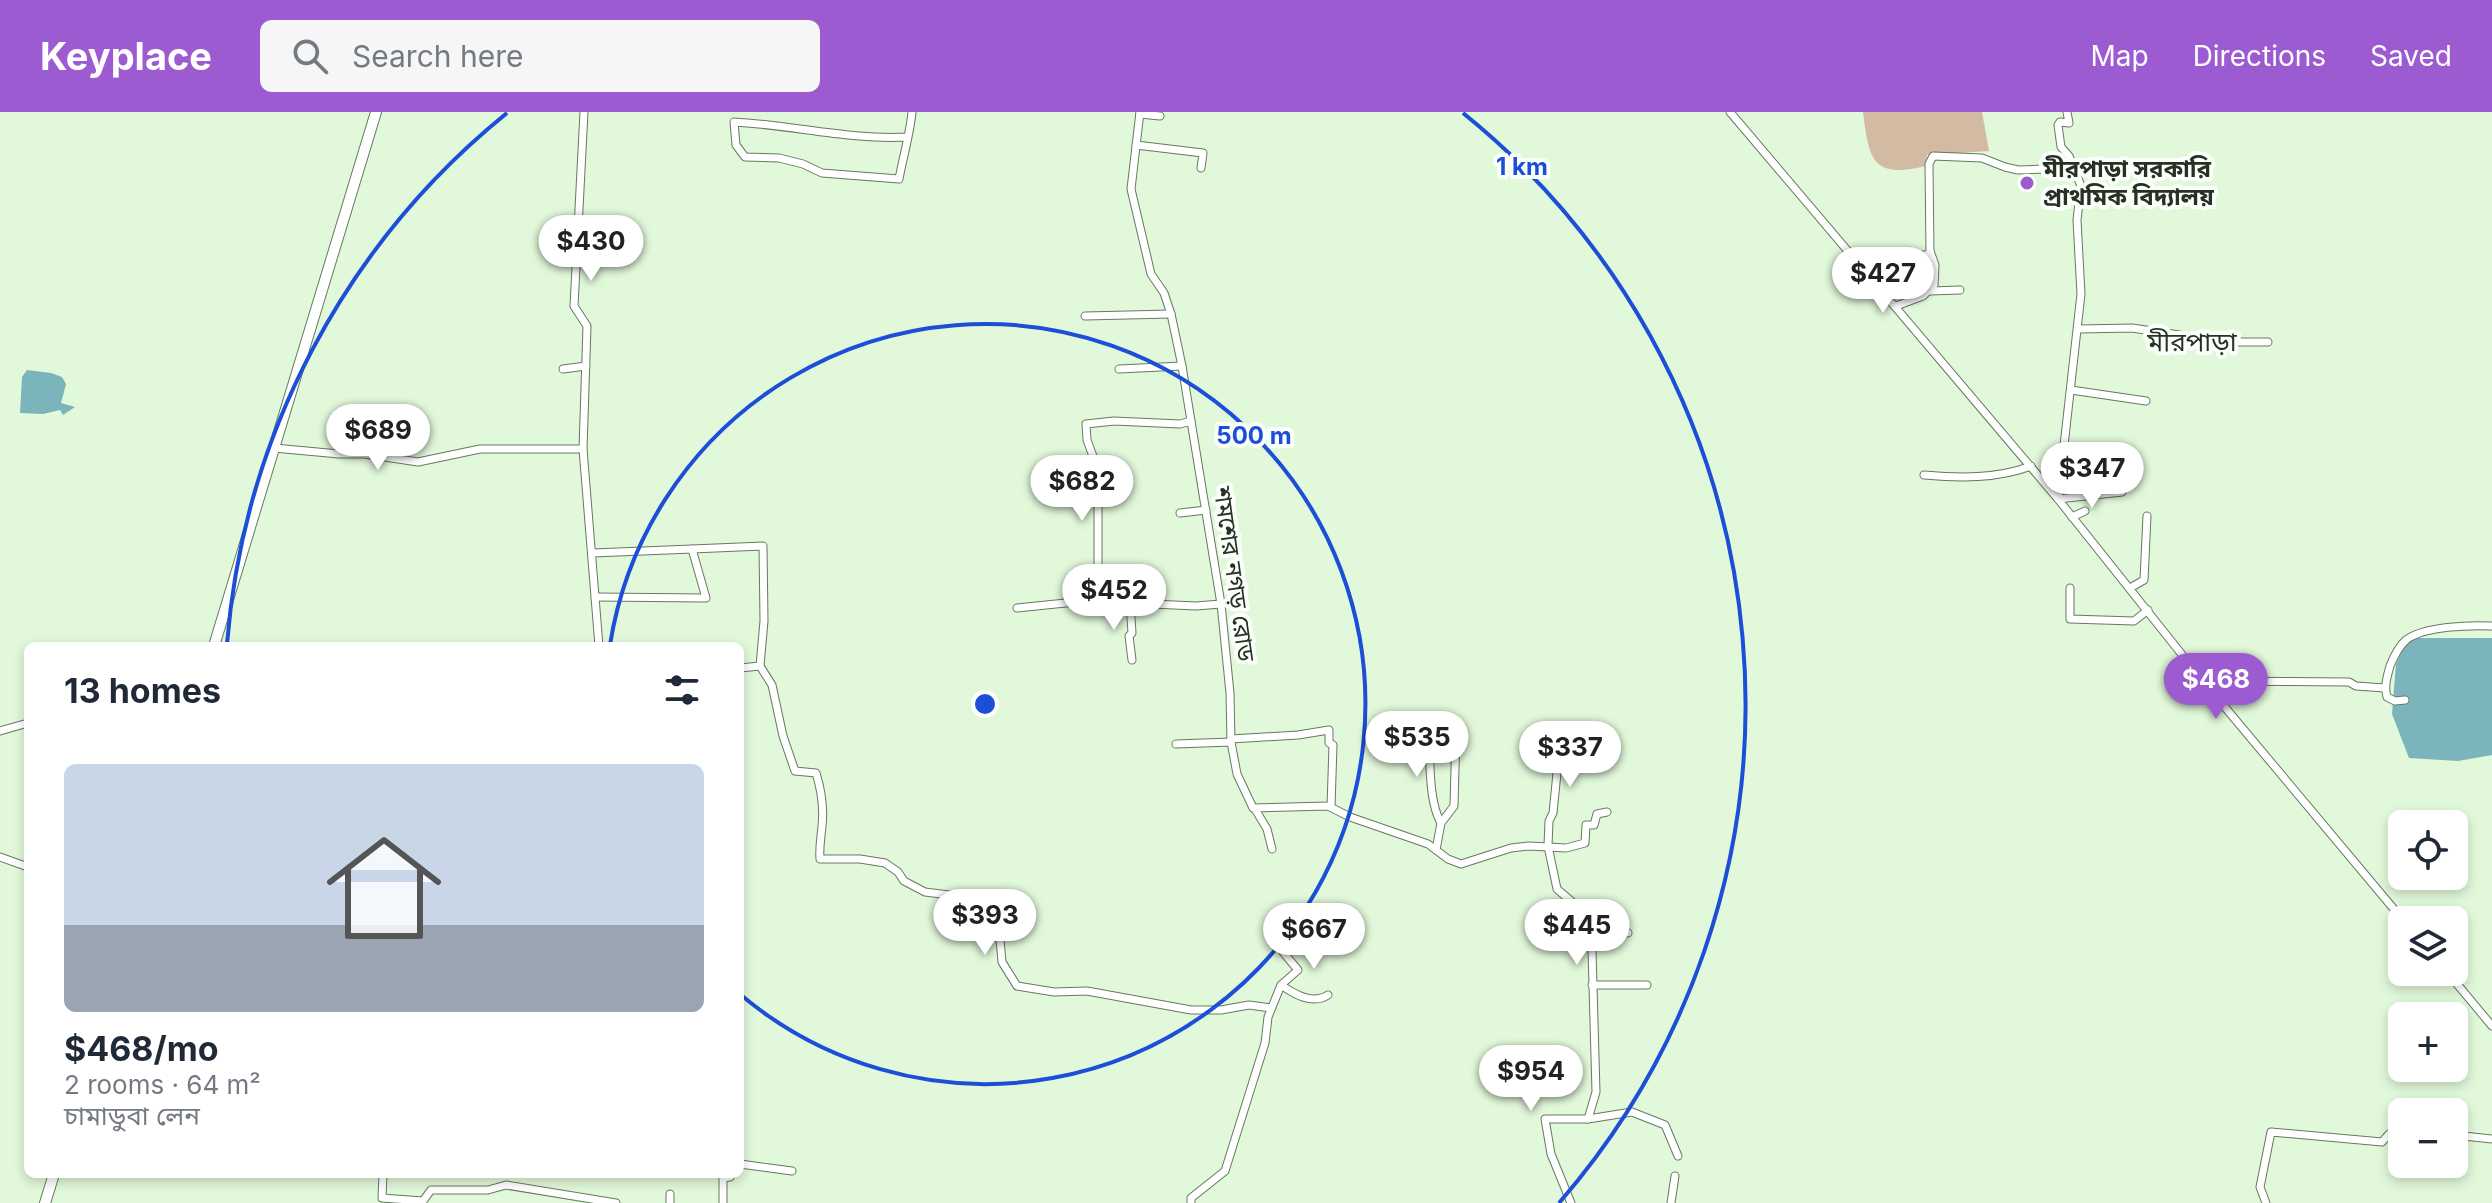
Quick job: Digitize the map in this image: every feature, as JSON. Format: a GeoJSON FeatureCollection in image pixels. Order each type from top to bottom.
{"type":"FeatureCollection","features":[{"type":"Feature","properties":{"kind":"highway"},"geometry":{"type":"LineString","coordinates":[[215,642],[376,112]]}},
{"type":"Feature","properties":{"kind":"highway"},"geometry":{"type":"LineString","coordinates":[[45,1203],[53,1178]]}},
{"type":"Feature","properties":{"kind":"street"},"geometry":{"type":"LineString","coordinates":[[584,112],[574,306],[587,326],[583,449],[599,642]]}},
{"type":"Feature","properties":{"kind":"street"},"geometry":{"type":"LineString","coordinates":[[907,137],[879,138],[734,122],[736,145],[745,157],[779,158],[822,173],[899,179],[912,112]]}},
{"type":"Feature","properties":{"kind":"street"},"geometry":{"type":"LineString","coordinates":[[1730,112],[2072,517],[2085,528],[2203,681],[2391,906]]}},
{"type":"Feature","properties":{"kind":"street"},"geometry":{"type":"LineString","coordinates":[[2058,499],[2081,294],[2077,220],[2081,186],[2069,156],[2061,147],[2058,125],[2060,122],[2069,123],[2067,112]]}},
{"type":"Feature","properties":{"kind":"street"},"geometry":{"type":"LineString","coordinates":[[1140,113],[1160,116]]}},
{"type":"Feature","properties":{"kind":"street","name":"শমশের নগড় রোড"},"geometry":{"type":"LineString","coordinates":[[1140,113],[1131,189],[1151,274],[1164,293],[1182,366],[1221,604],[1230,693],[1231,740],[1237,774],[1267,829],[1272,849]]}},
{"type":"Feature","properties":{"kind":"street"},"geometry":{"type":"LineString","coordinates":[[1136,145],[1203,153],[1201,168]]}},
{"type":"Feature","properties":{"kind":"street"},"geometry":{"type":"LineString","coordinates":[[1930,291],[1936,279],[1935,262],[1930,251],[1929,164],[1933,156],[1982,158],[2018,170],[2073,168]]}},
{"type":"Feature","properties":{"kind":"street"},"geometry":{"type":"LineString","coordinates":[[1862,266],[1930,254],[1930,251]]}},
{"type":"Feature","properties":{"kind":"street"},"geometry":{"type":"LineString","coordinates":[[1896,306],[1930,291],[1960,290]]}},
{"type":"Feature","properties":{"kind":"street"},"geometry":{"type":"LineString","coordinates":[[1085,316],[1171,314]]}},
{"type":"Feature","properties":{"kind":"street"},"geometry":{"type":"LineString","coordinates":[[2078,329],[2132,328],[2221,343],[2268,342]]}},
{"type":"Feature","properties":{"kind":"street"},"geometry":{"type":"LineString","coordinates":[[563,369],[586,366]]}},
{"type":"Feature","properties":{"kind":"street"},"geometry":{"type":"LineString","coordinates":[[1119,369],[1182,366]]}},
{"type":"Feature","properties":{"kind":"street"},"geometry":{"type":"LineString","coordinates":[[2071,390],[2146,401]]}},
{"type":"Feature","properties":{"kind":"street"},"geometry":{"type":"LineString","coordinates":[[1098,603],[1098,477],[1087,440],[1086,424],[1114,421],[1180,424],[1191,421]]}},
{"type":"Feature","properties":{"kind":"street"},"geometry":{"type":"LineString","coordinates":[[274,448],[365,454],[418,462],[480,449],[583,449]]}},
{"type":"Feature","properties":{"kind":"street"},"geometry":{"type":"LineString","coordinates":[[1924,475],[1976,477],[2009,473],[2031,466]]}},
{"type":"Feature","properties":{"kind":"street"},"geometry":{"type":"LineString","coordinates":[[2058,499],[2122,492]]}},
{"type":"Feature","properties":{"kind":"street"},"geometry":{"type":"LineString","coordinates":[[1180,513],[1206,510]]}},
{"type":"Feature","properties":{"kind":"street"},"geometry":{"type":"LineString","coordinates":[[2072,517],[2085,511]]}},
{"type":"Feature","properties":{"kind":"street"},"geometry":{"type":"LineString","coordinates":[[2130,588],[2144,580],[2147,516]]}},
{"type":"Feature","properties":{"kind":"street"},"geometry":{"type":"LineString","coordinates":[[593,553],[763,546],[764,621],[760,666],[772,685],[783,736],[795,771],[816,773],[821,789],[820,859],[860,859],[885,863],[898,872],[904,881],[925,892],[957,896],[969,903],[1000,940],[1002,962],[1017,986],[1054,992],[1087,991],[1191,1010],[1221,1010],[1249,1005],[1271,1008]]}},
{"type":"Feature","properties":{"kind":"street"},"geometry":{"type":"LineString","coordinates":[[595,597],[706,598],[692,549]]}},
{"type":"Feature","properties":{"kind":"street"},"geometry":{"type":"LineString","coordinates":[[2070,588],[2070,619],[2134,621],[2148,610]]}},
{"type":"Feature","properties":{"kind":"street"},"geometry":{"type":"LineString","coordinates":[[1017,608],[1085,601],[1196,606],[1221,604]]}},
{"type":"Feature","properties":{"kind":"street"},"geometry":{"type":"LineString","coordinates":[[1130,602],[1132,660]]}},
{"type":"Feature","properties":{"kind":"street"},"geometry":{"type":"LineString","coordinates":[[2405,700],[2395,701],[2387,697],[2385,688],[2394,657],[2408,638],[2418,633],[2466,625],[2492,626]]}},
{"type":"Feature","properties":{"kind":"street"},"geometry":{"type":"LineString","coordinates":[[744,668],[760,666]]}},
{"type":"Feature","properties":{"kind":"street"},"geometry":{"type":"LineString","coordinates":[[2203,681],[2349,682],[2356,686],[2385,688]]}},
{"type":"Feature","properties":{"kind":"street"},"geometry":{"type":"LineString","coordinates":[[0,731],[24,724]]}},
{"type":"Feature","properties":{"kind":"street"},"geometry":{"type":"LineString","coordinates":[[1431,725],[1429,750],[1435,808],[1441,823]]}},
{"type":"Feature","properties":{"kind":"street"},"geometry":{"type":"LineString","coordinates":[[1436,850],[1441,823],[1454,806],[1456,731],[1452,726]]}},
{"type":"Feature","properties":{"kind":"street"},"geometry":{"type":"LineString","coordinates":[[1176,744],[1329,730],[1329,743],[1333,745],[1331,807]]}},
{"type":"Feature","properties":{"kind":"street"},"geometry":{"type":"LineString","coordinates":[[1556,731],[1558,763],[1548,846],[1557,889],[1585,913],[1592,950],[1596,1092],[1588,1119]]}},
{"type":"Feature","properties":{"kind":"street"},"geometry":{"type":"LineString","coordinates":[[1254,808],[1331,807],[1350,817],[1428,844],[1461,864],[1511,848],[1566,848],[1585,843],[1586,825],[1594,825],[1597,814],[1607,812]]}},
{"type":"Feature","properties":{"kind":"street"},"geometry":{"type":"LineString","coordinates":[[0,857],[24,866]]}},
{"type":"Feature","properties":{"kind":"street"},"geometry":{"type":"LineString","coordinates":[[1589,932],[1628,933]]}},
{"type":"Feature","properties":{"kind":"street"},"geometry":{"type":"LineString","coordinates":[[1191,1203],[1191,1198],[1225,1171],[1265,1043],[1271,1008],[1281,985],[1298,970],[1283,952]]}},
{"type":"Feature","properties":{"kind":"street"},"geometry":{"type":"LineString","coordinates":[[1281,985],[1296,996],[1321,999],[1328,995]]}},
{"type":"Feature","properties":{"kind":"street"},"geometry":{"type":"LineString","coordinates":[[1592,985],[1647,985]]}},
{"type":"Feature","properties":{"kind":"street"},"geometry":{"type":"LineString","coordinates":[[2459,986],[2492,1026]]}},
{"type":"Feature","properties":{"kind":"street"},"geometry":{"type":"LineString","coordinates":[[1571,1203],[1551,1154],[1545,1119],[1588,1119],[1623,1112],[1639,1113],[1665,1125],[1678,1156]]}},
{"type":"Feature","properties":{"kind":"street"},"geometry":{"type":"LineString","coordinates":[[2266,1203],[2260,1187],[2271,1132],[2382,1142],[2388,1135]]}},
{"type":"Feature","properties":{"kind":"street"},"geometry":{"type":"LineString","coordinates":[[2468,1136],[2492,1139]]}},
{"type":"Feature","properties":{"kind":"street"},"geometry":{"type":"LineString","coordinates":[[744,1165],[792,1171]]}},
{"type":"Feature","properties":{"kind":"street"},"geometry":{"type":"LineString","coordinates":[[1671,1203],[1675,1176]]}},
{"type":"Feature","properties":{"kind":"street"},"geometry":{"type":"LineString","coordinates":[[383,1178],[382,1198],[423,1201],[431,1190],[488,1190],[506,1185],[616,1203]]}},
{"type":"Feature","properties":{"kind":"street"},"geometry":{"type":"LineString","coordinates":[[723,1178],[723,1203]]}},
{"type":"Feature","properties":{"kind":"shaded area"},"geometry":{"type":"Polygon","coordinates":[[[1863,112],[1982,112],[1989,151],[1927,155],[1926,166],[1908,169],[1884,167],[1871,154],[1863,112]]]}},
{"type":"Feature","properties":{"kind":"water"},"geometry":{"type":"Polygon","coordinates":[[[27,370],[62,377],[66,384],[61,403],[75,407],[63,415],[60,410],[43,414],[20,413],[22,377],[27,370]]]}},
{"type":"Feature","properties":{"kind":"water"},"geometry":{"type":"Polygon","coordinates":[[[2408,638],[2492,638],[2492,755],[2458,761],[2409,758],[2392,714],[2396,664],[2408,638]]]}},
{"type":"Feature","properties":{"kind":"place","name":"মীরপাড়া সরকারি প্রাথমিক বিদ্যালয়"},"geometry":{"type":"Point","coordinates":[2027,183]}},
{"type":"Feature","properties":{"kind":"district","name":"মীরপাড়া"},"geometry":{"type":"Point","coordinates":[2192,342]}}]}
